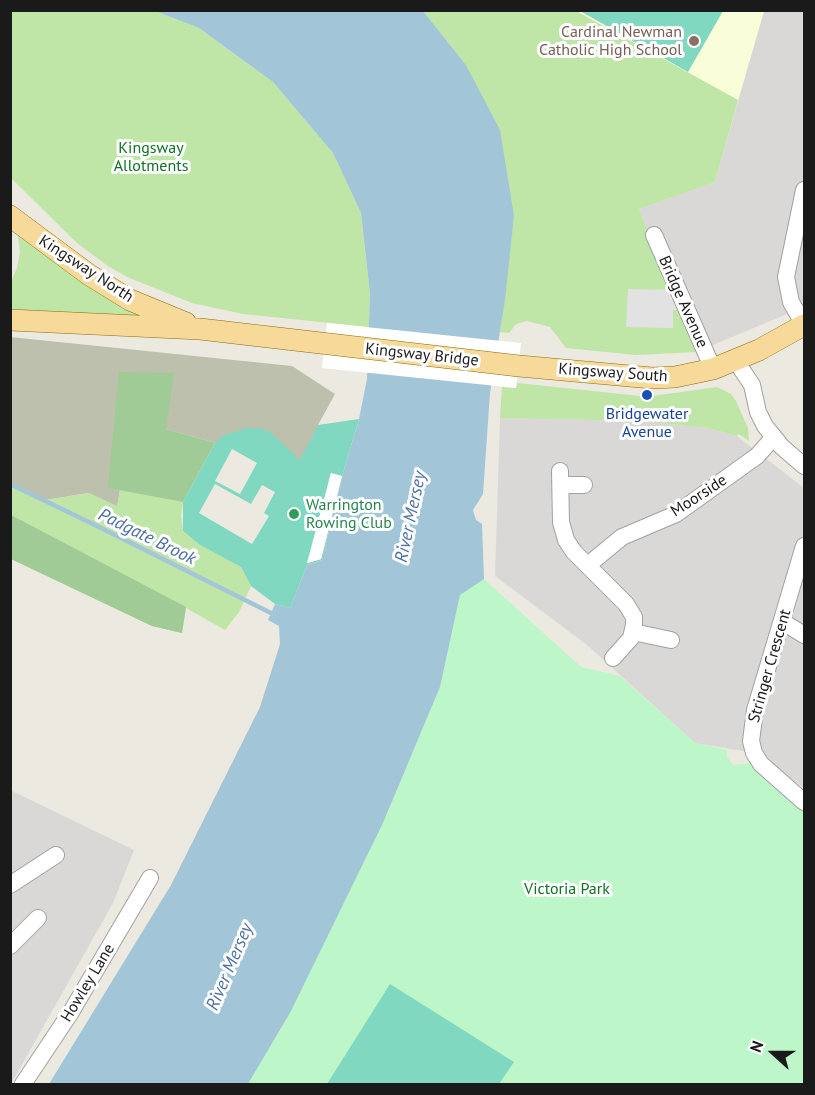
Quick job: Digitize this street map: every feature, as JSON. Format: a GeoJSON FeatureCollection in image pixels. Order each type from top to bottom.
{"type":"FeatureCollection","features":[{"type":"Feature","properties":{"kind":"main road","name":"Kingsway North"},"geometry":{"type":"LineString","coordinates":[[10,216],[88,274],[130,300],[200,329]]}},
{"type":"Feature","properties":{"kind":"main road","name":"Kingsway North"},"geometry":{"type":"LineString","coordinates":[[10,320],[200,329],[325,344]]}},
{"type":"Feature","properties":{"kind":"main road","name":"Kingsway South"},"geometry":{"type":"LineString","coordinates":[[519,366],[652,378],[675,377],[713,369],[736,361],[804,325]]}},
{"type":"Feature","properties":{"kind":"main road","name":"Kingsway Bridge"},"geometry":{"type":"LineString","coordinates":[[325,344],[519,366]]}},
{"type":"Feature","properties":{"kind":"street"},"geometry":{"type":"LineString","coordinates":[[804,190],[786,277],[791,302],[804,325]]}},
{"type":"Feature","properties":{"kind":"street","name":"Bridge Avenue"},"geometry":{"type":"LineString","coordinates":[[654,235],[713,369]]}},
{"type":"Feature","properties":{"kind":"street"},"geometry":{"type":"LineString","coordinates":[[736,361],[752,385],[758,412],[773,438],[804,466]]}},
{"type":"Feature","properties":{"kind":"street","name":"Moorside"},"geometry":{"type":"LineString","coordinates":[[588,565],[622,537],[676,514],[757,456],[773,438]]}},
{"type":"Feature","properties":{"kind":"street"},"geometry":{"type":"LineString","coordinates":[[584,484],[560,478],[561,522],[570,546],[631,610],[634,617],[633,632],[628,643],[613,658]]}},
{"type":"Feature","properties":{"kind":"street","name":"Stringer Crescent"},"geometry":{"type":"LineString","coordinates":[[804,546],[753,720],[752,747],[761,764],[804,802]]}},
{"type":"Feature","properties":{"kind":"street"},"geometry":{"type":"LineString","coordinates":[[783,621],[804,635]]}},
{"type":"Feature","properties":{"kind":"street"},"geometry":{"type":"LineString","coordinates":[[633,632],[670,640]]}},
{"type":"Feature","properties":{"kind":"street"},"geometry":{"type":"LineString","coordinates":[[10,885],[56,855]]}},
{"type":"Feature","properties":{"kind":"street","name":"Howley Lane"},"geometry":{"type":"LineString","coordinates":[[23,1084],[71,1012],[150,878]]}},
{"type":"Feature","properties":{"kind":"street"},"geometry":{"type":"LineString","coordinates":[[10,946],[38,918]]}},
{"type":"Feature","properties":{"kind":"shaded area","name":"Cardinal Newman Catholic High School"},"geometry":{"type":"Polygon","coordinates":[[[576,11],[764,11],[738,100],[576,11]]]}},
{"type":"Feature","properties":{"kind":"shaded area"},"geometry":{"type":"Polygon","coordinates":[[[764,11],[804,11],[804,307],[696,352],[639,209],[715,182],[764,11]]]}},
{"type":"Feature","properties":{"kind":"shaded area"},"geometry":{"type":"Polygon","coordinates":[[[628,289],[677,290],[686,310],[673,310],[673,328],[626,327],[628,289]]]}},
{"type":"Feature","properties":{"kind":"shaded area"},"geometry":{"type":"Polygon","coordinates":[[[10,337],[292,366],[335,394],[318,425],[298,485],[238,440],[215,443],[166,429],[109,488],[120,490],[117,507],[89,493],[45,500],[11,484],[10,337]]]}},
{"type":"Feature","properties":{"kind":"shaded area"},"geometry":{"type":"Polygon","coordinates":[[[500,418],[640,421],[708,428],[737,436],[804,488],[804,788],[755,753],[695,743],[587,645],[495,576],[500,418]]]}},
{"type":"Feature","properties":{"kind":"shaded area"},"geometry":{"type":"Polygon","coordinates":[[[10,790],[134,850],[113,903],[11,1084],[10,790]]]}},
{"type":"Feature","properties":{"kind":"green space"},"geometry":{"type":"Polygon","coordinates":[[[723,10],[688,72],[580,11],[723,10]]]}},
{"type":"Feature","properties":{"kind":"green space","name":"Kingsway Allotments"},"geometry":{"type":"Polygon","coordinates":[[[11,11],[155,11],[199,28],[273,82],[333,153],[361,213],[370,294],[369,327],[243,314],[192,303],[127,277],[77,243],[11,178],[11,11]]]}},
{"type":"Feature","properties":{"kind":"green space"},"geometry":{"type":"Polygon","coordinates":[[[423,11],[576,11],[738,100],[715,182],[639,209],[696,352],[636,355],[566,348],[550,327],[527,321],[516,324],[509,333],[500,332],[514,216],[466,65],[423,11]]]}},
{"type":"Feature","properties":{"kind":"green space"},"geometry":{"type":"Polygon","coordinates":[[[17,230],[152,319],[11,309],[10,284],[17,268],[20,252],[17,230]]]}},
{"type":"Feature","properties":{"kind":"green space"},"geometry":{"type":"Polygon","coordinates":[[[119,372],[174,373],[166,429],[215,443],[183,502],[108,488],[119,372]]]}},
{"type":"Feature","properties":{"kind":"green space"},"geometry":{"type":"Polygon","coordinates":[[[517,383],[640,396],[717,387],[731,394],[736,401],[748,428],[749,441],[739,434],[737,436],[708,428],[640,421],[500,418],[502,387],[516,388],[517,383]]]}},
{"type":"Feature","properties":{"kind":"green space","name":"Warrington Rowing Club"},"geometry":{"type":"Polygon","coordinates":[[[359,419],[322,560],[307,565],[290,608],[275,604],[251,586],[241,567],[200,545],[183,531],[183,502],[215,443],[224,435],[248,428],[259,428],[270,432],[300,460],[318,425],[359,419]],[[232,449],[215,481],[240,494],[257,463],[232,449]],[[331,473],[308,563],[321,559],[342,477],[331,473]],[[215,484],[199,513],[252,544],[269,516],[264,513],[275,492],[262,485],[251,504],[215,484]]]}},
{"type":"Feature","properties":{"kind":"green space"},"geometry":{"type":"Polygon","coordinates":[[[10,484],[45,500],[89,493],[117,506],[120,490],[183,502],[181,515],[183,531],[198,543],[241,567],[251,586],[239,612],[225,630],[186,608],[182,633],[152,626],[11,559],[10,484]]]}},
{"type":"Feature","properties":{"kind":"green space"},"geometry":{"type":"Polygon","coordinates":[[[11,515],[186,607],[182,633],[152,626],[11,559],[11,515]]]}},
{"type":"Feature","properties":{"kind":"green space","name":"Victoria Park"},"geometry":{"type":"Polygon","coordinates":[[[484,579],[581,667],[620,676],[695,743],[727,750],[727,757],[733,765],[752,763],[804,808],[804,1084],[248,1084],[284,1024],[383,823],[440,687],[460,594],[484,579]]]}},
{"type":"Feature","properties":{"kind":"green space"},"geometry":{"type":"Polygon","coordinates":[[[390,984],[514,1062],[499,1084],[327,1084],[390,984]]]}},
{"type":"Feature","properties":{"kind":"water","name":"River Mersey"},"geometry":{"type":"Polygon","coordinates":[[[155,11],[423,11],[466,65],[500,130],[514,216],[505,300],[490,393],[483,494],[473,510],[476,520],[482,524],[484,579],[460,595],[440,687],[383,823],[290,1013],[248,1084],[49,1084],[171,885],[260,707],[280,644],[279,626],[268,620],[275,604],[290,608],[307,565],[322,560],[359,419],[367,379],[370,294],[361,213],[333,153],[273,82],[199,28],[155,11]]]}},
{"type":"Feature","properties":{"kind":"pier"},"geometry":{"type":"Polygon","coordinates":[[[327,323],[521,343],[516,388],[322,368],[327,323]]]}},
{"type":"Feature","properties":{"kind":"pier"},"geometry":{"type":"Polygon","coordinates":[[[331,473],[342,476],[321,559],[307,563],[331,473]]]}},
{"type":"Feature","properties":{"kind":"waterway","name":"Padgate Brook"},"geometry":{"type":"LineString","coordinates":[[10,484],[271,613]]}},
{"type":"Feature","properties":{"kind":"place","name":"Cardinal Newman Catholic High School"},"geometry":{"type":"Point","coordinates":[694,41]}},
{"type":"Feature","properties":{"kind":"place","name":"Bridgewater Avenue"},"geometry":{"type":"Point","coordinates":[647,395]}},
{"type":"Feature","properties":{"kind":"place","name":"Warrington Rowing Club"},"geometry":{"type":"Point","coordinates":[294,514]}}]}
